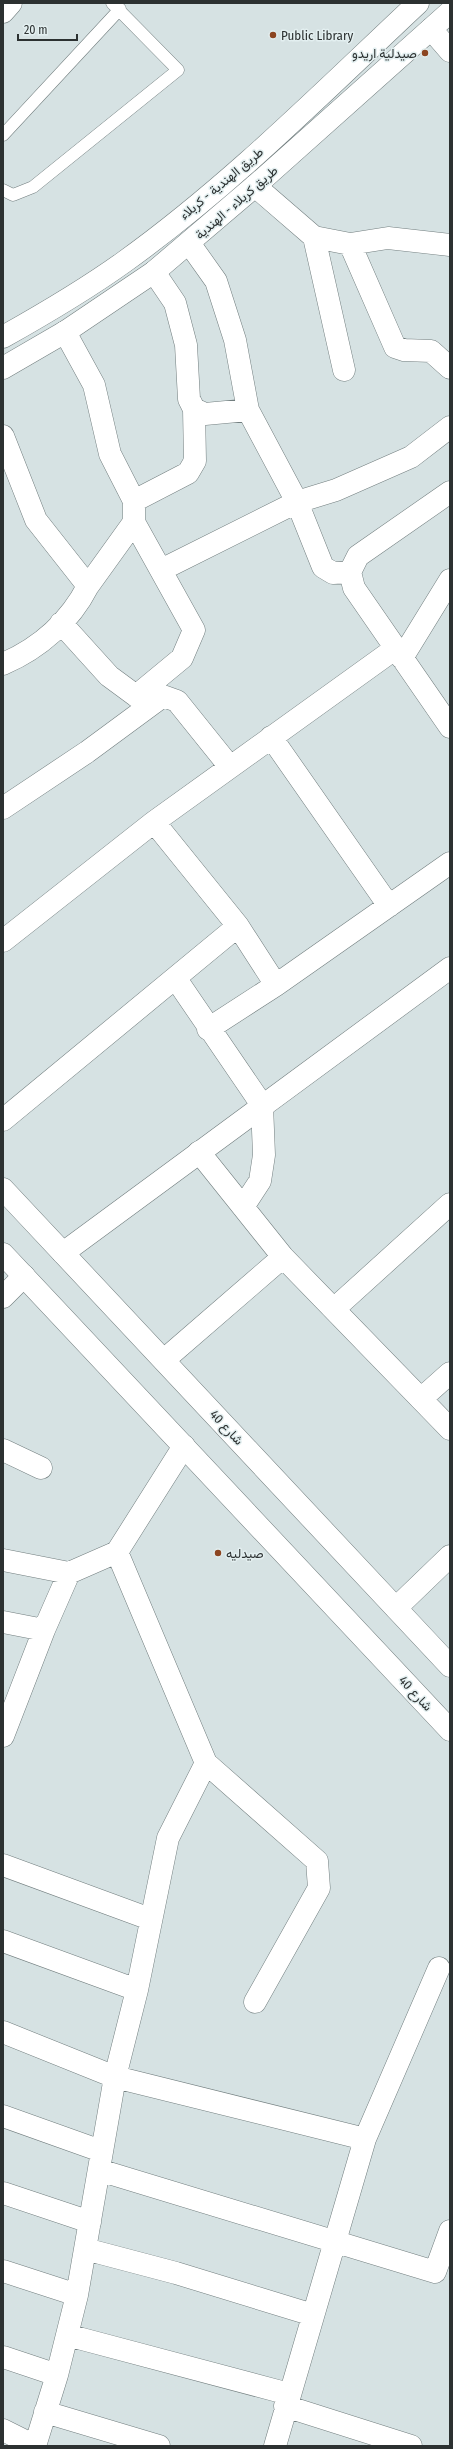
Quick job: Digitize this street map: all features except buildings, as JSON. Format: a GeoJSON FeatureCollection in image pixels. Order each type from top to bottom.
{"type":"FeatureCollection","features":[{"type":"Feature","properties":{"kind":"street"},"geometry":{"type":"LineString","coordinates":[[3,12],[11,3]]}},
{"type":"Feature","properties":{"kind":"street","name":"طريق الهندية - كربلاء"},"geometry":{"type":"LineString","coordinates":[[3,337],[49,312],[124,262],[234,174],[418,3]]}},
{"type":"Feature","properties":{"kind":"street","name":"طريق كربلاء - الهندية"},"geometry":{"type":"LineString","coordinates":[[3,368],[65,332],[154,272],[255,186],[450,12]]}},
{"type":"Feature","properties":{"kind":"street"},"geometry":{"type":"LineString","coordinates":[[431,29],[450,51]]}},
{"type":"Feature","properties":{"kind":"street"},"geometry":{"type":"LineString","coordinates":[[255,186],[314,238],[350,244],[388,238],[450,245]]}},
{"type":"Feature","properties":{"kind":"street"},"geometry":{"type":"LineString","coordinates":[[314,238],[344,370]]}},
{"type":"Feature","properties":{"kind":"street"},"geometry":{"type":"LineString","coordinates":[[189,243],[216,281],[235,340],[248,410],[297,502],[323,567],[333,573],[350,572]]}},
{"type":"Feature","properties":{"kind":"street"},"geometry":{"type":"LineString","coordinates":[[350,244],[395,347],[404,350],[431,351],[450,368]]}},
{"type":"Feature","properties":{"kind":"street"},"geometry":{"type":"LineString","coordinates":[[3,664],[17,658],[46,639],[77,607],[88,586],[134,512],[188,473],[195,460],[194,409],[189,399],[186,345],[175,303],[154,272]]}},
{"type":"Feature","properties":{"kind":"street"},"geometry":{"type":"LineString","coordinates":[[3,808],[87,752],[142,701],[182,658],[194,630],[161,570],[134,512],[110,454],[94,386],[65,332]]}},
{"type":"Feature","properties":{"kind":"street"},"geometry":{"type":"LineString","coordinates":[[194,409],[205,414],[248,410]]}},
{"type":"Feature","properties":{"kind":"street"},"geometry":{"type":"LineString","coordinates":[[161,570],[297,502],[336,490],[411,457],[450,427]]}},
{"type":"Feature","properties":{"kind":"street"},"geometry":{"type":"LineString","coordinates":[[3,436],[36,520],[88,586]]}},
{"type":"Feature","properties":{"kind":"street"},"geometry":{"type":"LineString","coordinates":[[447,716],[399,653],[354,588],[350,572],[358,556],[450,492]]}},
{"type":"Feature","properties":{"kind":"street"},"geometry":{"type":"LineString","coordinates":[[3,941],[154,822],[271,737],[399,653],[450,580]]}},
{"type":"Feature","properties":{"kind":"street"},"geometry":{"type":"LineString","coordinates":[[61,623],[109,676],[142,701]]}},
{"type":"Feature","properties":{"kind":"street"},"geometry":{"type":"LineString","coordinates":[[142,701],[163,696],[177,701],[230,767]]}},
{"type":"Feature","properties":{"kind":"street"},"geometry":{"type":"LineString","coordinates":[[271,737],[389,906]]}},
{"type":"Feature","properties":{"kind":"street"},"geometry":{"type":"LineString","coordinates":[[154,822],[238,926],[276,984]]}},
{"type":"Feature","properties":{"kind":"street"},"geometry":{"type":"LineString","coordinates":[[208,1029],[276,984],[450,863]]}},
{"type":"Feature","properties":{"kind":"street"},"geometry":{"type":"LineString","coordinates":[[3,1120],[176,979],[238,926]]}},
{"type":"Feature","properties":{"kind":"street"},"geometry":{"type":"LineString","coordinates":[[63,1253],[450,968]]}},
{"type":"Feature","properties":{"kind":"street"},"geometry":{"type":"LineString","coordinates":[[176,979],[208,1029],[262,1105],[264,1155],[260,1181],[243,1207]]}},
{"type":"Feature","properties":{"kind":"street"},"geometry":{"type":"LineString","coordinates":[[199,1152],[284,1257],[422,1398],[450,1429]]}},
{"type":"Feature","properties":{"kind":"street","name":"شارع 40"},"geometry":{"type":"LineString","coordinates":[[3,1189],[450,1666]]}},
{"type":"Feature","properties":{"kind":"street"},"geometry":{"type":"LineString","coordinates":[[334,1309],[450,1204]]}},
{"type":"Feature","properties":{"kind":"street","name":"شارع 40"},"geometry":{"type":"LineString","coordinates":[[3,1254],[450,1730]]}},
{"type":"Feature","properties":{"kind":"street"},"geometry":{"type":"LineString","coordinates":[[164,1360],[284,1257]]}},
{"type":"Feature","properties":{"kind":"street"},"geometry":{"type":"LineString","coordinates":[[3,1297],[24,1276]]}},
{"type":"Feature","properties":{"kind":"street"},"geometry":{"type":"LineString","coordinates":[[422,1398],[450,1373]]}},
{"type":"Feature","properties":{"kind":"street"},"geometry":{"type":"LineString","coordinates":[[3,1560],[69,1573],[117,1552],[184,1446]]}},
{"type":"Feature","properties":{"kind":"street"},"geometry":{"type":"LineString","coordinates":[[3,1450],[41,1468]]}},
{"type":"Feature","properties":{"kind":"street"},"geometry":{"type":"LineString","coordinates":[[117,1552],[206,1762],[317,1861],[319,1888],[255,2002]]}},
{"type":"Feature","properties":{"kind":"street"},"geometry":{"type":"LineString","coordinates":[[396,1608],[450,1556]]}},
{"type":"Feature","properties":{"kind":"street"},"geometry":{"type":"LineString","coordinates":[[3,1735],[44,1630],[69,1573]]}},
{"type":"Feature","properties":{"kind":"street"},"geometry":{"type":"LineString","coordinates":[[3,1622],[44,1630]]}},
{"type":"Feature","properties":{"kind":"street"},"geometry":{"type":"LineString","coordinates":[[3,2430],[35,2446],[46,2412],[77,2295],[115,2077],[137,1990],[150,1919],[168,1838],[206,1762]]}},
{"type":"Feature","properties":{"kind":"street"},"geometry":{"type":"LineString","coordinates":[[3,1865],[150,1919]]}},
{"type":"Feature","properties":{"kind":"street"},"geometry":{"type":"LineString","coordinates":[[3,1941],[137,1990]]}},
{"type":"Feature","properties":{"kind":"street"},"geometry":{"type":"LineString","coordinates":[[275,2446],[287,2400],[365,2139],[439,1968]]}},
{"type":"Feature","properties":{"kind":"street"},"geometry":{"type":"LineString","coordinates":[[3,2032],[115,2077],[365,2139]]}},
{"type":"Feature","properties":{"kind":"street"},"geometry":{"type":"LineString","coordinates":[[3,2116],[100,2160],[335,2241],[435,2272],[450,2231]]}},
{"type":"Feature","properties":{"kind":"street"},"geometry":{"type":"LineString","coordinates":[[3,2193],[90,2222]]}},
{"type":"Feature","properties":{"kind":"street"},"geometry":{"type":"LineString","coordinates":[[85,2249],[176,2273],[313,2315]]}},
{"type":"Feature","properties":{"kind":"street"},"geometry":{"type":"LineString","coordinates":[[3,2271],[77,2295]]}},
{"type":"Feature","properties":{"kind":"street"},"geometry":{"type":"LineString","coordinates":[[67,2335],[287,2400],[411,2446]]}},
{"type":"Feature","properties":{"kind":"street"},"geometry":{"type":"LineString","coordinates":[[3,2358],[57,2375]]}},
{"type":"Feature","properties":{"kind":"street"},"geometry":{"type":"LineString","coordinates":[[46,2412],[159,2446]]}},
{"type":"Feature","properties":{"kind":"lane"},"geometry":{"type":"LineString","coordinates":[[3,135],[116,6],[178,70],[34,187],[13,195],[3,190]]}},
{"type":"Feature","properties":{"kind":"place","name":"Public Library"},"geometry":{"type":"Point","coordinates":[273,35]}},
{"type":"Feature","properties":{"kind":"place","name":"صيدلية اريدو"},"geometry":{"type":"Point","coordinates":[425,53]}},
{"type":"Feature","properties":{"kind":"place","name":"صيدليه"},"geometry":{"type":"Point","coordinates":[218,1553]}}]}
